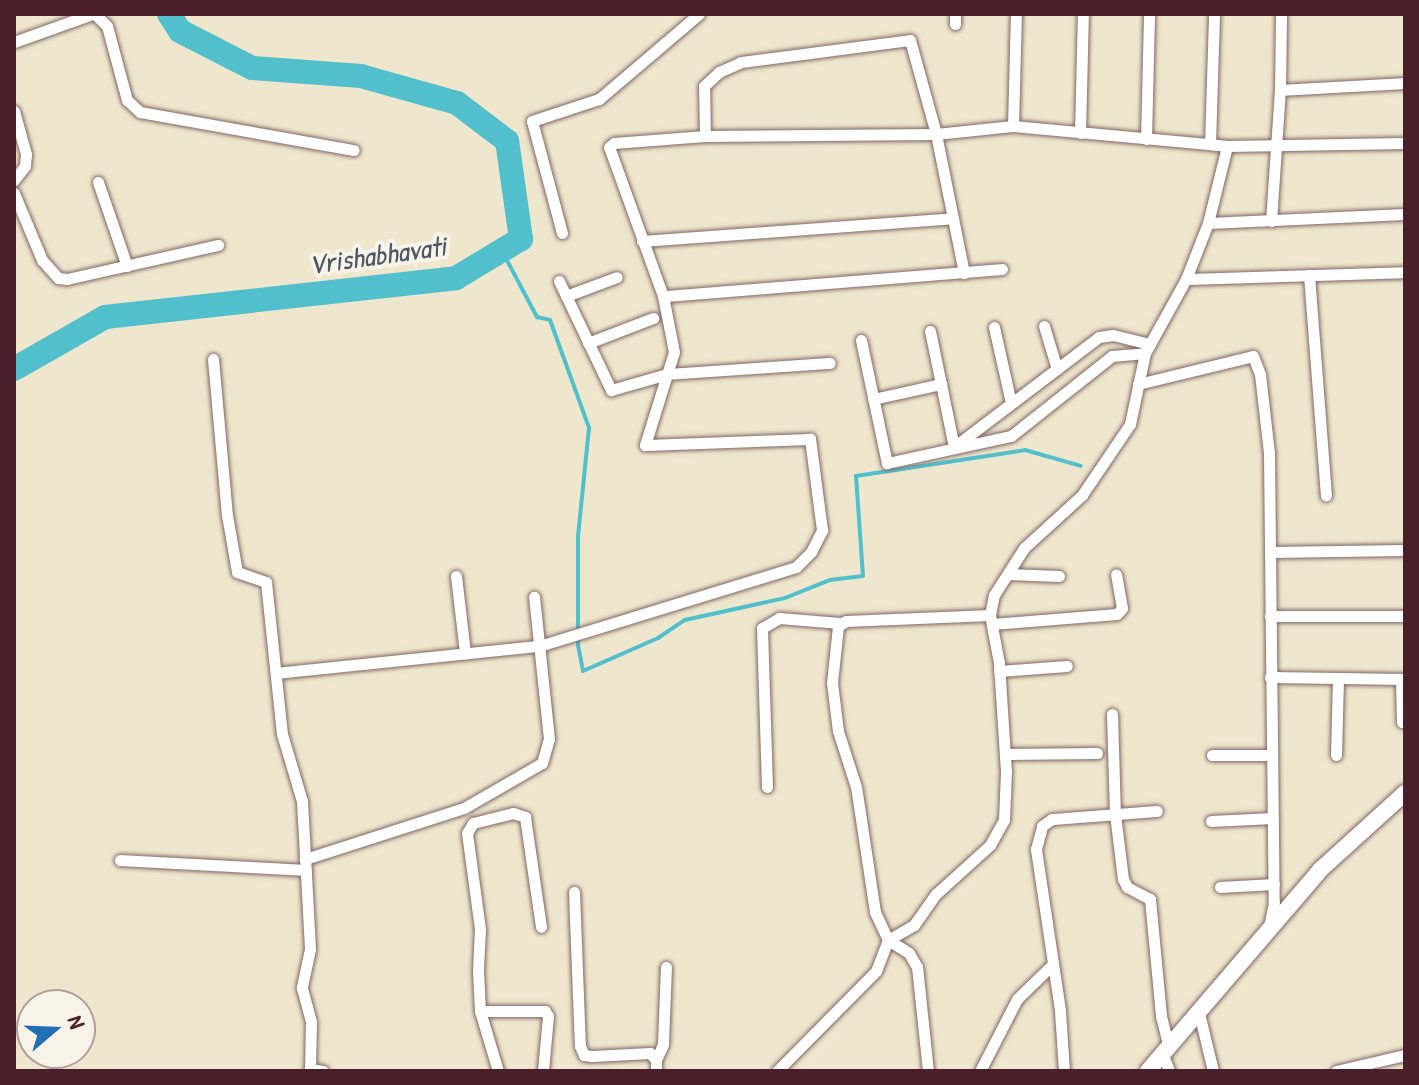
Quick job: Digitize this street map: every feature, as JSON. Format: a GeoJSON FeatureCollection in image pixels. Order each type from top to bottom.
{"type":"FeatureCollection","features":[{"type":"Feature","properties":{"kind":"street"},"geometry":{"type":"LineString","coordinates":[[14,42],[94,14],[107,26],[127,100],[140,112],[354,150]]}},
{"type":"Feature","properties":{"kind":"street"},"geometry":{"type":"LineString","coordinates":[[562,233],[532,121],[599,99],[699,14]]}},
{"type":"Feature","properties":{"kind":"street"},"geometry":{"type":"LineString","coordinates":[[1013,126],[1016,14]]}},
{"type":"Feature","properties":{"kind":"street"},"geometry":{"type":"LineString","coordinates":[[1080,133],[1083,14]]}},
{"type":"Feature","properties":{"kind":"street"},"geometry":{"type":"LineString","coordinates":[[1146,139],[1149,14]]}},
{"type":"Feature","properties":{"kind":"street"},"geometry":{"type":"LineString","coordinates":[[1210,144],[1214,14]]}},
{"type":"Feature","properties":{"kind":"street"},"geometry":{"type":"LineString","coordinates":[[1271,221],[1280,90],[1281,14]]}},
{"type":"Feature","properties":{"kind":"street"},"geometry":{"type":"LineString","coordinates":[[705,136],[704,86],[719,72],[741,62],[910,40],[936,134],[964,273]]}},
{"type":"Feature","properties":{"kind":"street"},"geometry":{"type":"LineString","coordinates":[[1280,90],[1405,83]]}},
{"type":"Feature","properties":{"kind":"street"},"geometry":{"type":"LineString","coordinates":[[14,111],[26,154],[25,166],[14,180]]}},
{"type":"Feature","properties":{"kind":"street"},"geometry":{"type":"LineString","coordinates":[[276,673],[539,646],[796,567],[811,552],[822,530],[810,439],[645,445],[674,352],[663,296],[609,150],[610,145],[705,136],[936,134],[1013,126],[1227,146],[1405,143]]}},
{"type":"Feature","properties":{"kind":"street"},"geometry":{"type":"LineString","coordinates":[[777,1071],[876,971],[888,940],[914,925],[936,894],[990,845],[1004,820],[1005,754],[999,671],[991,619],[994,595],[1024,548],[1082,495],[1130,424],[1148,348],[1186,279],[1208,223],[1227,146]]}},
{"type":"Feature","properties":{"kind":"street"},"geometry":{"type":"LineString","coordinates":[[98,182],[127,266]]}},
{"type":"Feature","properties":{"kind":"street"},"geometry":{"type":"LineString","coordinates":[[14,193],[42,260],[58,278],[218,245]]}},
{"type":"Feature","properties":{"kind":"street"},"geometry":{"type":"LineString","coordinates":[[1208,223],[1405,214]]}},
{"type":"Feature","properties":{"kind":"street"},"geometry":{"type":"LineString","coordinates":[[642,241],[953,218]]}},
{"type":"Feature","properties":{"kind":"street"},"geometry":{"type":"LineString","coordinates":[[663,296],[1002,269]]}},
{"type":"Feature","properties":{"kind":"street"},"geometry":{"type":"LineString","coordinates":[[1186,279],[1405,272]]}},
{"type":"Feature","properties":{"kind":"street"},"geometry":{"type":"LineString","coordinates":[[1309,275],[1326,495]]}},
{"type":"Feature","properties":{"kind":"street"},"geometry":{"type":"LineString","coordinates":[[566,296],[617,277]]}},
{"type":"Feature","properties":{"kind":"street"},"geometry":{"type":"LineString","coordinates":[[559,281],[611,390],[667,374],[830,363]]}},
{"type":"Feature","properties":{"kind":"street"},"geometry":{"type":"LineString","coordinates":[[588,343],[653,318]]}},
{"type":"Feature","properties":{"kind":"street"},"geometry":{"type":"LineString","coordinates":[[1044,326],[1057,369]]}},
{"type":"Feature","properties":{"kind":"street"},"geometry":{"type":"LineString","coordinates":[[994,327],[1011,403]]}},
{"type":"Feature","properties":{"kind":"street"},"geometry":{"type":"LineString","coordinates":[[930,331],[954,447]]}},
{"type":"Feature","properties":{"kind":"street"},"geometry":{"type":"LineString","coordinates":[[954,447],[1099,337],[1113,335],[1148,348]]}},
{"type":"Feature","properties":{"kind":"street"},"geometry":{"type":"LineString","coordinates":[[861,340],[887,463],[1011,436],[1112,356],[1148,348]]}},
{"type":"Feature","properties":{"kind":"street"},"geometry":{"type":"LineString","coordinates":[[1138,384],[1253,356],[1260,374],[1269,453],[1271,552],[1274,884],[1268,931]]}},
{"type":"Feature","properties":{"kind":"street"},"geometry":{"type":"LineString","coordinates":[[213,359],[227,515],[237,572],[265,580],[283,740],[302,801],[310,949],[302,988],[311,1022],[310,1070],[323,1071]]}},
{"type":"Feature","properties":{"kind":"street"},"geometry":{"type":"LineString","coordinates":[[873,399],[941,384]]}},
{"type":"Feature","properties":{"kind":"street"},"geometry":{"type":"LineString","coordinates":[[1271,552],[1405,550]]}},
{"type":"Feature","properties":{"kind":"street"},"geometry":{"type":"LineString","coordinates":[[1008,574],[1059,576]]}},
{"type":"Feature","properties":{"kind":"street"},"geometry":{"type":"LineString","coordinates":[[767,787],[762,628],[779,618],[840,623],[1117,614],[1122,608],[1116,575]]}},
{"type":"Feature","properties":{"kind":"street"},"geometry":{"type":"LineString","coordinates":[[456,576],[465,653]]}},
{"type":"Feature","properties":{"kind":"street"},"geometry":{"type":"LineString","coordinates":[[120,860],[305,864],[464,808],[542,763],[549,739],[534,597]]}},
{"type":"Feature","properties":{"kind":"street"},"geometry":{"type":"LineString","coordinates":[[1270,616],[1405,616]]}},
{"type":"Feature","properties":{"kind":"street"},"geometry":{"type":"LineString","coordinates":[[840,623],[832,683],[838,731],[856,787],[873,905],[888,940],[909,953],[917,967],[928,1071]]}},
{"type":"Feature","properties":{"kind":"street"},"geometry":{"type":"LineString","coordinates":[[999,671],[1067,666]]}},
{"type":"Feature","properties":{"kind":"street"},"geometry":{"type":"LineString","coordinates":[[1270,677],[1403,679],[1402,722]]}},
{"type":"Feature","properties":{"kind":"street"},"geometry":{"type":"LineString","coordinates":[[1336,755],[1338,678]]}},
{"type":"Feature","properties":{"kind":"street"},"geometry":{"type":"LineString","coordinates":[[1112,714],[1115,814],[1124,884],[1150,899],[1167,1058]]}},
{"type":"Feature","properties":{"kind":"street"},"geometry":{"type":"LineString","coordinates":[[1005,754],[1097,753]]}},
{"type":"Feature","properties":{"kind":"street"},"geometry":{"type":"LineString","coordinates":[[1212,755],[1271,755]]}},
{"type":"Feature","properties":{"kind":"street"},"geometry":{"type":"LineString","coordinates":[[1148,1071],[1167,1058],[1199,1013],[1320,870],[1405,793]]}},
{"type":"Feature","properties":{"kind":"street"},"geometry":{"type":"LineString","coordinates":[[1064,1071],[1053,964],[1036,849],[1042,826],[1052,819],[1157,811]]}},
{"type":"Feature","properties":{"kind":"street"},"geometry":{"type":"LineString","coordinates":[[498,1071],[480,1011],[480,929],[467,833],[473,823],[513,813],[525,817],[541,927]]}},
{"type":"Feature","properties":{"kind":"street"},"geometry":{"type":"LineString","coordinates":[[1211,821],[1273,818]]}},
{"type":"Feature","properties":{"kind":"street"},"geometry":{"type":"LineString","coordinates":[[1220,887],[1274,884]]}},
{"type":"Feature","properties":{"kind":"street"},"geometry":{"type":"LineString","coordinates":[[574,892],[580,1046],[584,1055],[650,1053],[656,1065]]}},
{"type":"Feature","properties":{"kind":"street"},"geometry":{"type":"LineString","coordinates":[[980,1071],[1017,999],[1053,964]]}},
{"type":"Feature","properties":{"kind":"street"},"geometry":{"type":"LineString","coordinates":[[656,1065],[663,1044],[666,967]]}},
{"type":"Feature","properties":{"kind":"street"},"geometry":{"type":"LineString","coordinates":[[480,1011],[545,1011],[548,1016],[543,1071]]}},
{"type":"Feature","properties":{"kind":"street"},"geometry":{"type":"LineString","coordinates":[[1199,1013],[1213,1071]]}},
{"type":"Feature","properties":{"kind":"street"},"geometry":{"type":"LineString","coordinates":[[1336,1071],[1405,1055]]}},
{"type":"Feature","properties":{"kind":"waterway","name":"Vrishabhavati"},"geometry":{"type":"LineString","coordinates":[[14,369],[105,317],[456,278],[521,239],[507,141],[457,103],[361,76],[252,68],[180,31],[169,14]]}},
{"type":"Feature","properties":{"kind":"waterway"},"geometry":{"type":"LineString","coordinates":[[502,251],[537,317],[550,320],[589,428],[578,537],[578,645],[583,671],[658,638],[685,620],[785,598],[830,580],[863,576],[856,476],[1025,450],[1081,466]]}}]}
